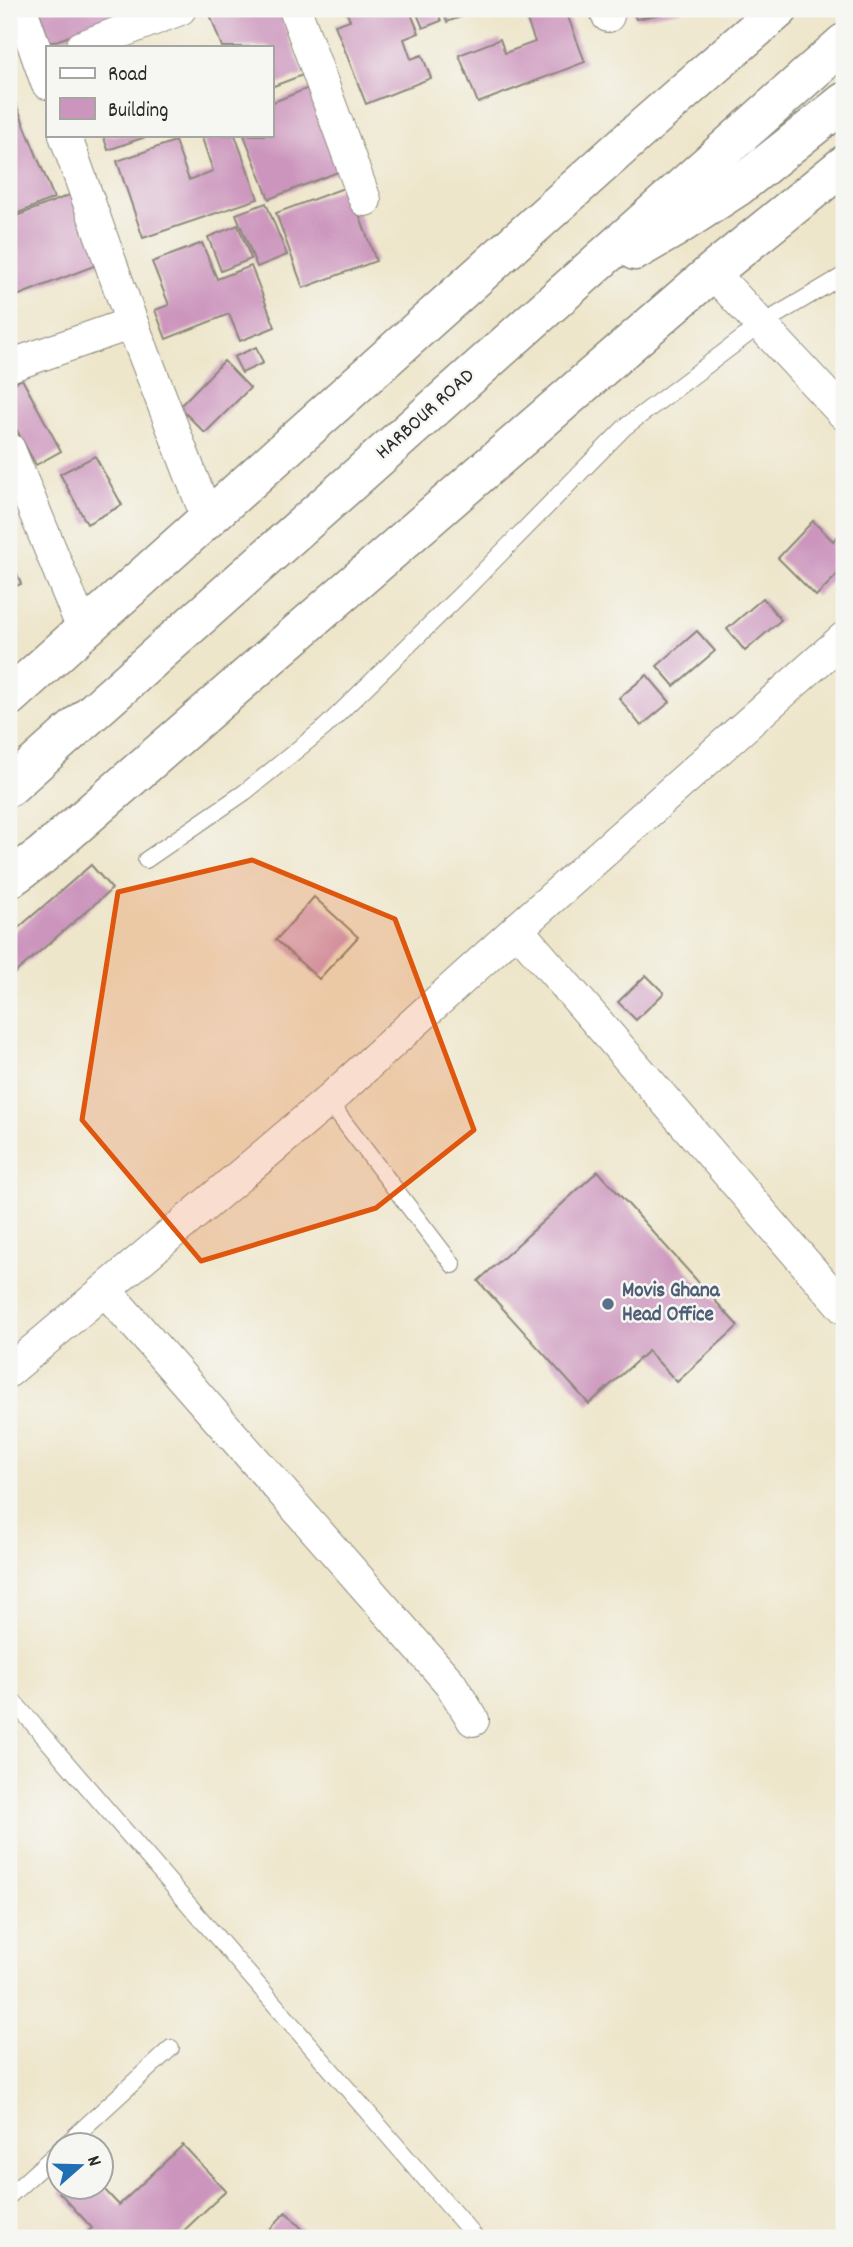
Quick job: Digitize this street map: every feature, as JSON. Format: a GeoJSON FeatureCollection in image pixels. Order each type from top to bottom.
{"type":"FeatureCollection","features":[{"type":"Feature","properties":{"kind":"main road"},"geometry":{"type":"LineString","coordinates":[[9,697],[207,517],[779,9]]}},
{"type":"Feature","properties":{"kind":"main road","name":"HARBOUR ROAD"},"geometry":{"type":"LineString","coordinates":[[9,787],[844,44]]}},
{"type":"Feature","properties":{"kind":"main road"},"geometry":{"type":"LineString","coordinates":[[569,287],[673,229],[739,186],[844,102]]}},
{"type":"Feature","properties":{"kind":"main road"},"geometry":{"type":"LineString","coordinates":[[9,879],[41,856],[712,272],[844,165]]}},
{"type":"Feature","properties":{"kind":"street"},"geometry":{"type":"LineString","coordinates":[[21,9],[45,69]]}},
{"type":"Feature","properties":{"kind":"street"},"geometry":{"type":"LineString","coordinates":[[85,46],[180,9]]}},
{"type":"Feature","properties":{"kind":"street"},"geometry":{"type":"LineString","coordinates":[[295,9],[365,200]]}},
{"type":"Feature","properties":{"kind":"street"},"geometry":{"type":"LineString","coordinates":[[65,136],[132,323],[207,517]]}},
{"type":"Feature","properties":{"kind":"street"},"geometry":{"type":"LineString","coordinates":[[712,272],[844,414]]}},
{"type":"Feature","properties":{"kind":"street"},"geometry":{"type":"LineString","coordinates":[[9,366],[132,323]]}},
{"type":"Feature","properties":{"kind":"street"},"geometry":{"type":"LineString","coordinates":[[9,449],[83,629]]}},
{"type":"Feature","properties":{"kind":"street"},"geometry":{"type":"LineString","coordinates":[[9,1371],[328,1101],[844,638]]}},
{"type":"Feature","properties":{"kind":"street"},"geometry":{"type":"LineString","coordinates":[[517,929],[844,1308]]}},
{"type":"Feature","properties":{"kind":"street"},"geometry":{"type":"LineString","coordinates":[[105,1290],[450,1683],[473,1720]]}},
{"type":"Feature","properties":{"kind":"lane"},"geometry":{"type":"LineString","coordinates":[[146,860],[245,792],[324,728],[625,427],[760,324],[844,275]]}},
{"type":"Feature","properties":{"kind":"lane"},"geometry":{"type":"LineString","coordinates":[[328,1101],[453,1265]]}},
{"type":"Feature","properties":{"kind":"lane"},"geometry":{"type":"LineString","coordinates":[[9,1696],[476,2238]]}},
{"type":"Feature","properties":{"kind":"lane"},"geometry":{"type":"LineString","coordinates":[[79,2132],[171,2048]]}},
{"type":"Feature","properties":{"kind":"lane"},"geometry":{"type":"LineString","coordinates":[[9,2196],[46,2163]]}},
{"type":"Feature","properties":{"kind":"highlighted area"},"geometry":{"type":"Polygon","coordinates":[[[252,860],[395,919],[474,1130],[376,1208],[201,1261],[82,1120],[118,892],[252,860]]]}},
{"type":"Feature","properties":{"kind":"building"},"geometry":{"type":"Polygon","coordinates":[[[38,9],[146,9],[50,43],[38,9]]]}},
{"type":"Feature","properties":{"kind":"building"},"geometry":{"type":"Polygon","coordinates":[[[208,9],[279,9],[303,75],[273,86],[273,46],[222,46],[208,9]]]}},
{"type":"Feature","properties":{"kind":"building"},"geometry":{"type":"Polygon","coordinates":[[[345,9],[409,9],[419,33],[404,39],[411,59],[422,55],[431,78],[366,104],[335,25],[350,20],[345,9]]]}},
{"type":"Feature","properties":{"kind":"building"},"geometry":{"type":"Polygon","coordinates":[[[415,9],[437,9],[441,21],[423,28],[415,9]]]}},
{"type":"Feature","properties":{"kind":"building"},"geometry":{"type":"Polygon","coordinates":[[[442,9],[482,9],[447,22],[442,9]]]}},
{"type":"Feature","properties":{"kind":"building"},"geometry":{"type":"Polygon","coordinates":[[[523,9],[565,9],[585,62],[478,103],[459,55],[500,39],[505,53],[535,42],[523,9]]]}},
{"type":"Feature","properties":{"kind":"building"},"geometry":{"type":"Polygon","coordinates":[[[632,9],[683,9],[683,10],[636,19],[632,9]]]}},
{"type":"Feature","properties":{"kind":"building"},"geometry":{"type":"Polygon","coordinates":[[[9,87],[54,198],[9,217],[9,87]]]}},
{"type":"Feature","properties":{"kind":"building"},"geometry":{"type":"Polygon","coordinates":[[[311,87],[343,170],[269,199],[244,136],[273,136],[273,102],[311,87]]]}},
{"type":"Feature","properties":{"kind":"building"},"geometry":{"type":"Polygon","coordinates":[[[103,136],[148,136],[108,150],[103,136]]]}},
{"type":"Feature","properties":{"kind":"building"},"geometry":{"type":"Polygon","coordinates":[[[201,136],[235,136],[258,199],[143,238],[117,161],[175,141],[189,180],[213,171],[201,136]]]}},
{"type":"Feature","properties":{"kind":"building"},"geometry":{"type":"Polygon","coordinates":[[[349,186],[376,261],[303,288],[276,213],[349,186]]]}},
{"type":"Feature","properties":{"kind":"building"},"geometry":{"type":"Polygon","coordinates":[[[77,192],[104,262],[9,299],[9,219],[77,192]]]}},
{"type":"Feature","properties":{"kind":"building"},"geometry":{"type":"Polygon","coordinates":[[[266,203],[287,255],[257,267],[236,214],[266,203]]]}},
{"type":"Feature","properties":{"kind":"building"},"geometry":{"type":"Polygon","coordinates":[[[238,225],[251,259],[221,271],[208,237],[238,225]]]}},
{"type":"Feature","properties":{"kind":"building"},"geometry":{"type":"Polygon","coordinates":[[[202,243],[217,279],[251,266],[275,327],[240,341],[229,314],[166,339],[155,310],[169,305],[152,262],[202,243]]]}},
{"type":"Feature","properties":{"kind":"building"},"geometry":{"type":"Polygon","coordinates":[[[256,347],[263,363],[242,373],[234,357],[256,347]]]}},
{"type":"Feature","properties":{"kind":"building"},"geometry":{"type":"Polygon","coordinates":[[[224,361],[250,388],[205,433],[179,407],[224,361]]]}},
{"type":"Feature","properties":{"kind":"building"},"geometry":{"type":"Polygon","coordinates":[[[22,379],[61,451],[36,465],[9,416],[9,386],[22,379]]]}},
{"type":"Feature","properties":{"kind":"building"},"geometry":{"type":"Polygon","coordinates":[[[95,456],[122,505],[87,524],[60,474],[95,456]]]}},
{"type":"Feature","properties":{"kind":"building"},"geometry":{"type":"Polygon","coordinates":[[[813,521],[833,541],[844,530],[844,568],[816,596],[778,558],[813,521]]]}},
{"type":"Feature","properties":{"kind":"building"},"geometry":{"type":"Polygon","coordinates":[[[9,552],[21,584],[9,589],[9,552]]]}},
{"type":"Feature","properties":{"kind":"building"},"geometry":{"type":"Polygon","coordinates":[[[763,598],[781,620],[745,651],[727,629],[763,598]]]}},
{"type":"Feature","properties":{"kind":"building"},"geometry":{"type":"Polygon","coordinates":[[[697,631],[715,651],[674,686],[657,666],[697,631]]]}},
{"type":"Feature","properties":{"kind":"building"},"geometry":{"type":"Polygon","coordinates":[[[647,675],[670,702],[641,726],[619,698],[647,675]]]}},
{"type":"Feature","properties":{"kind":"building"},"geometry":{"type":"Polygon","coordinates":[[[91,865],[112,889],[9,978],[9,936],[91,865]]]}},
{"type":"Feature","properties":{"kind":"building"},"geometry":{"type":"Polygon","coordinates":[[[314,897],[358,937],[319,979],[276,940],[314,897]]]}},
{"type":"Feature","properties":{"kind":"building"},"geometry":{"type":"Polygon","coordinates":[[[646,975],[664,993],[636,1020],[618,1002],[646,975]]]}},
{"type":"Feature","properties":{"kind":"building","name":"Movis Ghana Head Office"},"geometry":{"type":"Polygon","coordinates":[[[598,1171],[738,1326],[677,1382],[648,1351],[589,1404],[478,1281],[598,1171]]]}},
{"type":"Feature","properties":{"kind":"building"},"geometry":{"type":"Polygon","coordinates":[[[183,2145],[226,2191],[176,2238],[82,2238],[92,2228],[68,2202],[116,2202],[119,2205],[183,2145]]]}},
{"type":"Feature","properties":{"kind":"building"},"geometry":{"type":"Polygon","coordinates":[[[286,2212],[303,2230],[295,2238],[273,2238],[267,2232],[286,2212]]]}},
{"type":"Feature","properties":{"kind":"place","name":"Movis Ghana Head Office"},"geometry":{"type":"Point","coordinates":[608,1304]}}]}
